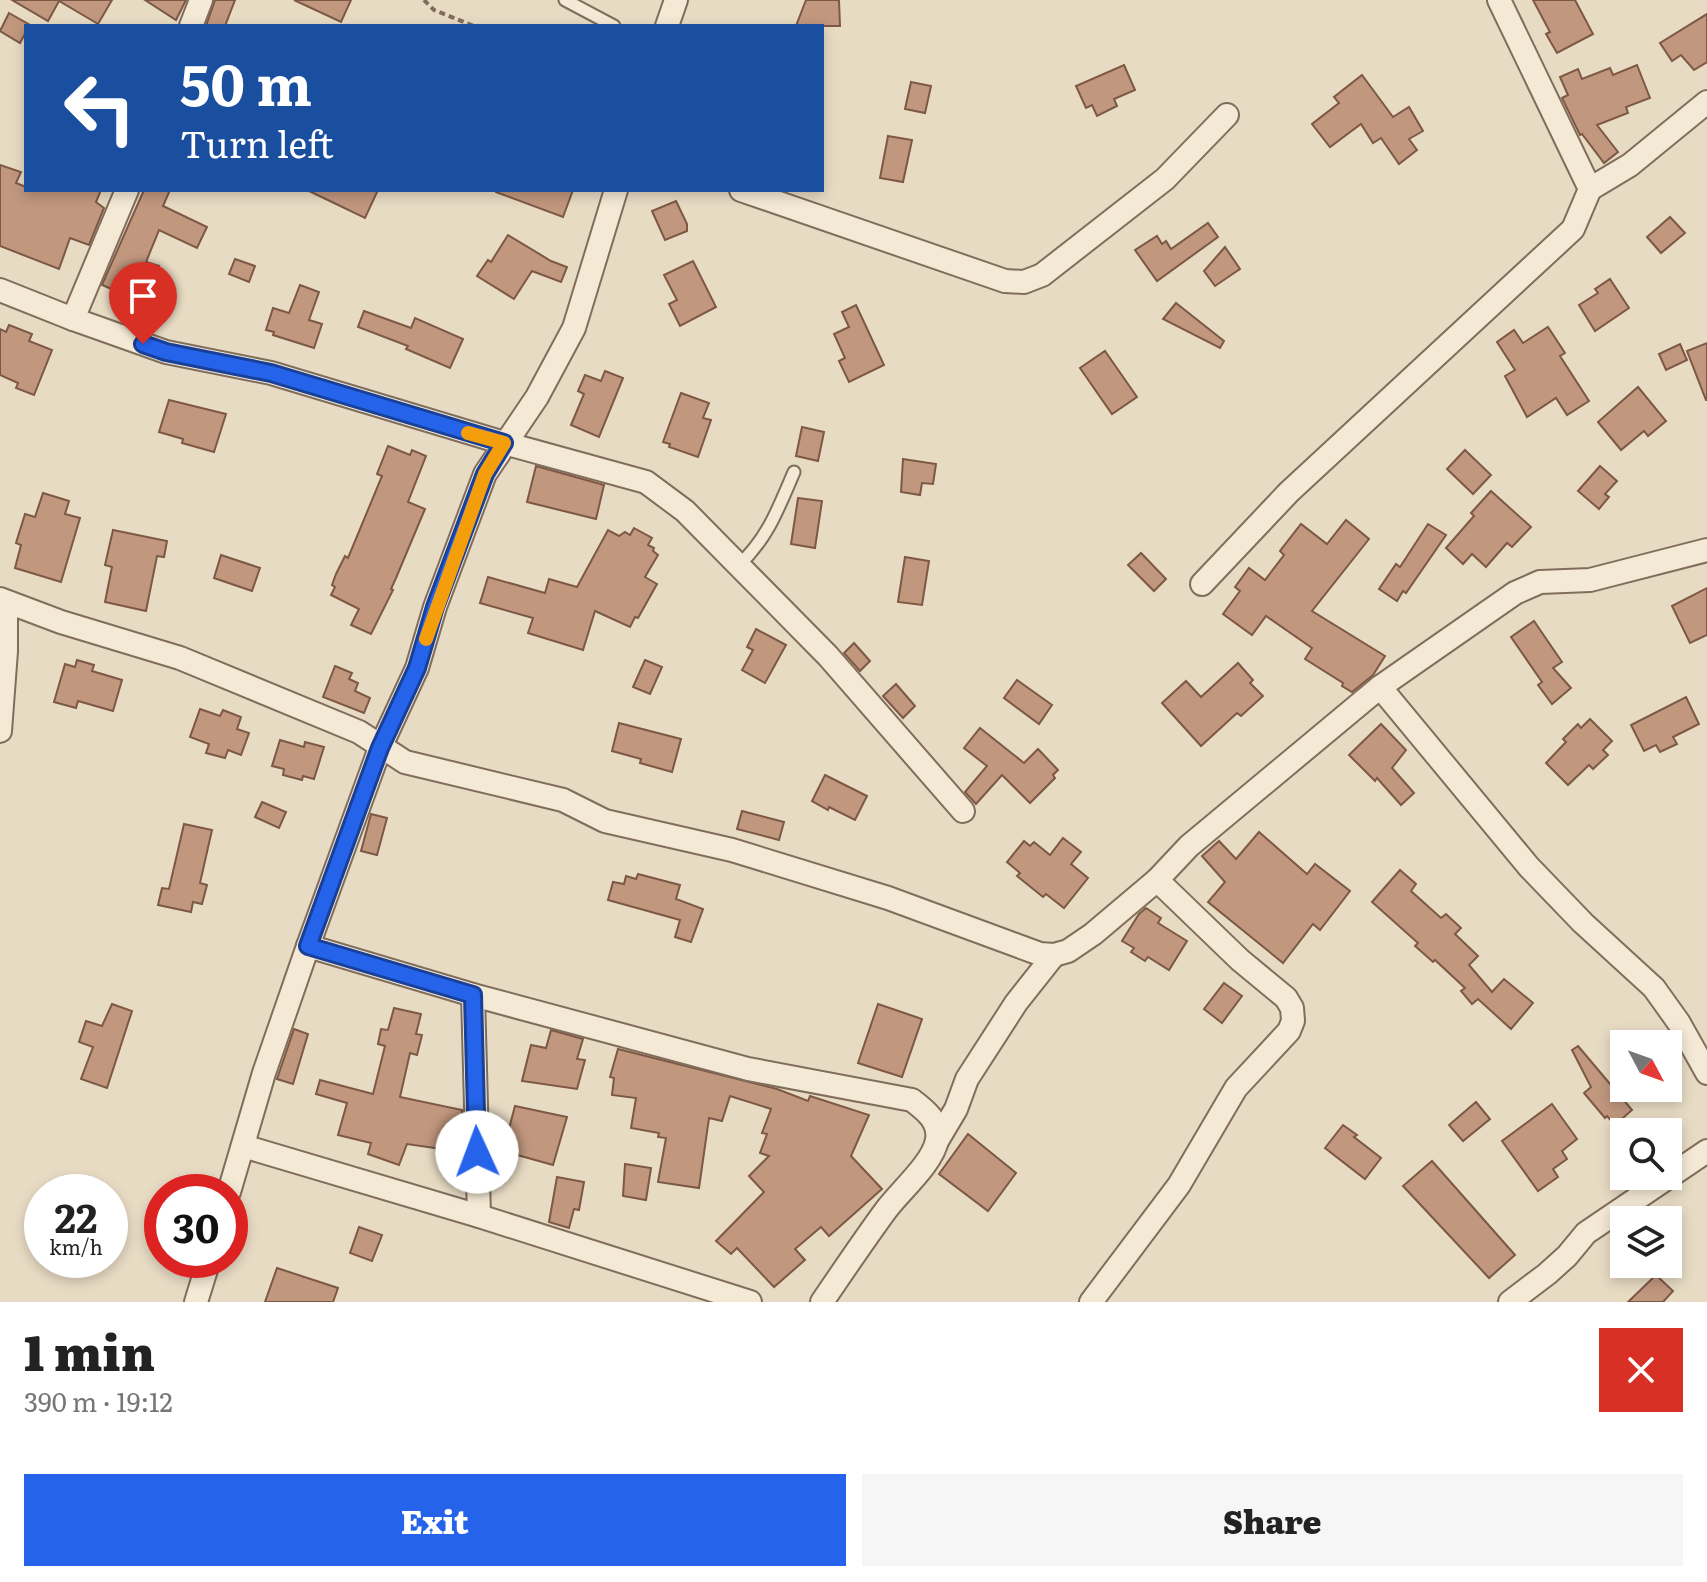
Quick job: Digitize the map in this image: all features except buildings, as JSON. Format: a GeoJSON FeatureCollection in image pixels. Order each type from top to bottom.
{"type":"FeatureCollection","features":[{"type":"Feature","properties":{"kind":"street"},"geometry":{"type":"LineString","coordinates":[[192,24],[201,0]]}},
{"type":"Feature","properties":{"kind":"street"},"geometry":{"type":"LineString","coordinates":[[668,24],[676,0]]}},
{"type":"Feature","properties":{"kind":"street"},"geometry":{"type":"LineString","coordinates":[[1499,0],[1590,189]]}},
{"type":"Feature","properties":{"kind":"street"},"geometry":{"type":"LineString","coordinates":[[1202,584],[1289,492],[1573,229],[1590,189],[1630,165],[1707,102]]}},
{"type":"Feature","properties":{"kind":"street"},"geometry":{"type":"LineString","coordinates":[[747,192],[1005,281],[1024,282],[1042,275],[1165,179],[1227,115]]}},
{"type":"Feature","properties":{"kind":"street"},"geometry":{"type":"LineString","coordinates":[[73,319],[126,192]]}},
{"type":"Feature","properties":{"kind":"street"},"geometry":{"type":"LineString","coordinates":[[234,1174],[264,1073],[308,946],[380,748],[417,668],[435,607],[485,474],[537,397],[574,328],[615,192]]}},
{"type":"Feature","properties":{"kind":"street"},"geometry":{"type":"LineString","coordinates":[[0,290],[166,352],[271,373],[646,482],[685,511],[828,656],[963,811]]}},
{"type":"Feature","properties":{"kind":"street"},"geometry":{"type":"LineString","coordinates":[[0,731],[6,651],[3,600],[61,622],[180,658],[359,732],[405,762],[563,800],[605,821],[732,850],[888,898],[1040,954],[1054,955],[1068,951],[1093,934],[1157,880],[1189,846],[1380,687],[1515,593],[1540,582],[1590,580],[1707,550]]}},
{"type":"Feature","properties":{"kind":"street"},"geometry":{"type":"LineString","coordinates":[[1380,687],[1529,867],[1583,923],[1654,988],[1679,1023],[1707,1073]]}},
{"type":"Feature","properties":{"kind":"street"},"geometry":{"type":"LineString","coordinates":[[1091,1302],[1179,1185],[1236,1088],[1289,1031],[1293,1021],[1292,1008],[1286,998],[1240,960],[1157,880]]}},
{"type":"Feature","properties":{"kind":"street"},"geometry":{"type":"LineString","coordinates":[[308,946],[473,995],[748,1069],[912,1100],[928,1112],[937,1125],[937,1141]]}},
{"type":"Feature","properties":{"kind":"street"},"geometry":{"type":"LineString","coordinates":[[822,1302],[888,1207],[925,1162],[956,1109],[967,1079],[1016,1003],[1054,955]]}},
{"type":"Feature","properties":{"kind":"street"},"geometry":{"type":"LineString","coordinates":[[473,995],[479,1216]]}},
{"type":"Feature","properties":{"kind":"street"},"geometry":{"type":"LineString","coordinates":[[243,1146],[479,1216],[750,1302]]}},
{"type":"Feature","properties":{"kind":"street"},"geometry":{"type":"LineString","coordinates":[[1510,1302],[1557,1265],[1586,1233],[1707,1151]]}},
{"type":"Feature","properties":{"kind":"street"},"geometry":{"type":"LineString","coordinates":[[196,1302],[203,1278]]}},
{"type":"Feature","properties":{"kind":"lane"},"geometry":{"type":"LineString","coordinates":[[565,0],[610,24]]}},
{"type":"Feature","properties":{"kind":"lane"},"geometry":{"type":"LineString","coordinates":[[738,566],[757,548],[794,472]]}},
{"type":"Feature","properties":{"kind":"path"},"geometry":{"type":"LineString","coordinates":[[424,0],[434,10],[469,24]]}},
{"type":"Feature","properties":{"kind":"slow traffic"},"geometry":{"type":"LineString","coordinates":[[426,639],[485,474],[504,443],[468,433]]}},
{"type":"Feature","properties":{"kind":"route"},"geometry":{"type":"LineString","coordinates":[[143,344],[166,352],[271,373],[504,443],[485,474],[435,607],[417,668],[380,748],[308,946],[473,995],[477,1152]]}}]}
